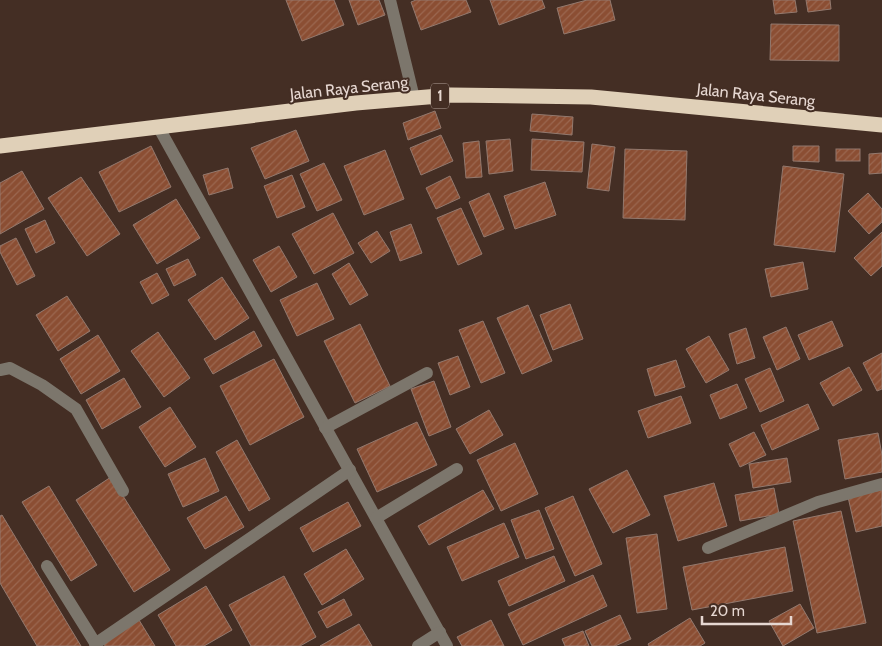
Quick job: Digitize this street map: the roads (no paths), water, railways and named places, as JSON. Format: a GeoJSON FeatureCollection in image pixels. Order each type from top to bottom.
{"type":"FeatureCollection","features":[{"type":"Feature","properties":{"kind":"highway","name":"Jalan Raya Serang"},"geometry":{"type":"LineString","coordinates":[[0,146],[356,103],[451,95],[591,96],[882,125]]}},
{"type":"Feature","properties":{"kind":"street"},"geometry":{"type":"LineString","coordinates":[[390,0],[414,98]]}},
{"type":"Feature","properties":{"kind":"street"},"geometry":{"type":"LineString","coordinates":[[159,128],[447,646]]}},
{"type":"Feature","properties":{"kind":"street"},"geometry":{"type":"LineString","coordinates":[[0,370],[10,368],[42,385],[76,410],[123,491]]}},
{"type":"Feature","properties":{"kind":"street"},"geometry":{"type":"LineString","coordinates":[[326,428],[427,373]]}},
{"type":"Feature","properties":{"kind":"street"},"geometry":{"type":"LineString","coordinates":[[376,518],[456,469]]}},
{"type":"Feature","properties":{"kind":"street"},"geometry":{"type":"LineString","coordinates":[[47,566],[96,645],[350,470]]}},
{"type":"Feature","properties":{"kind":"street"},"geometry":{"type":"LineString","coordinates":[[708,548],[818,502],[882,484]]}},
{"type":"Feature","properties":{"kind":"street"},"geometry":{"type":"LineString","coordinates":[[418,646],[440,632]]}}]}
